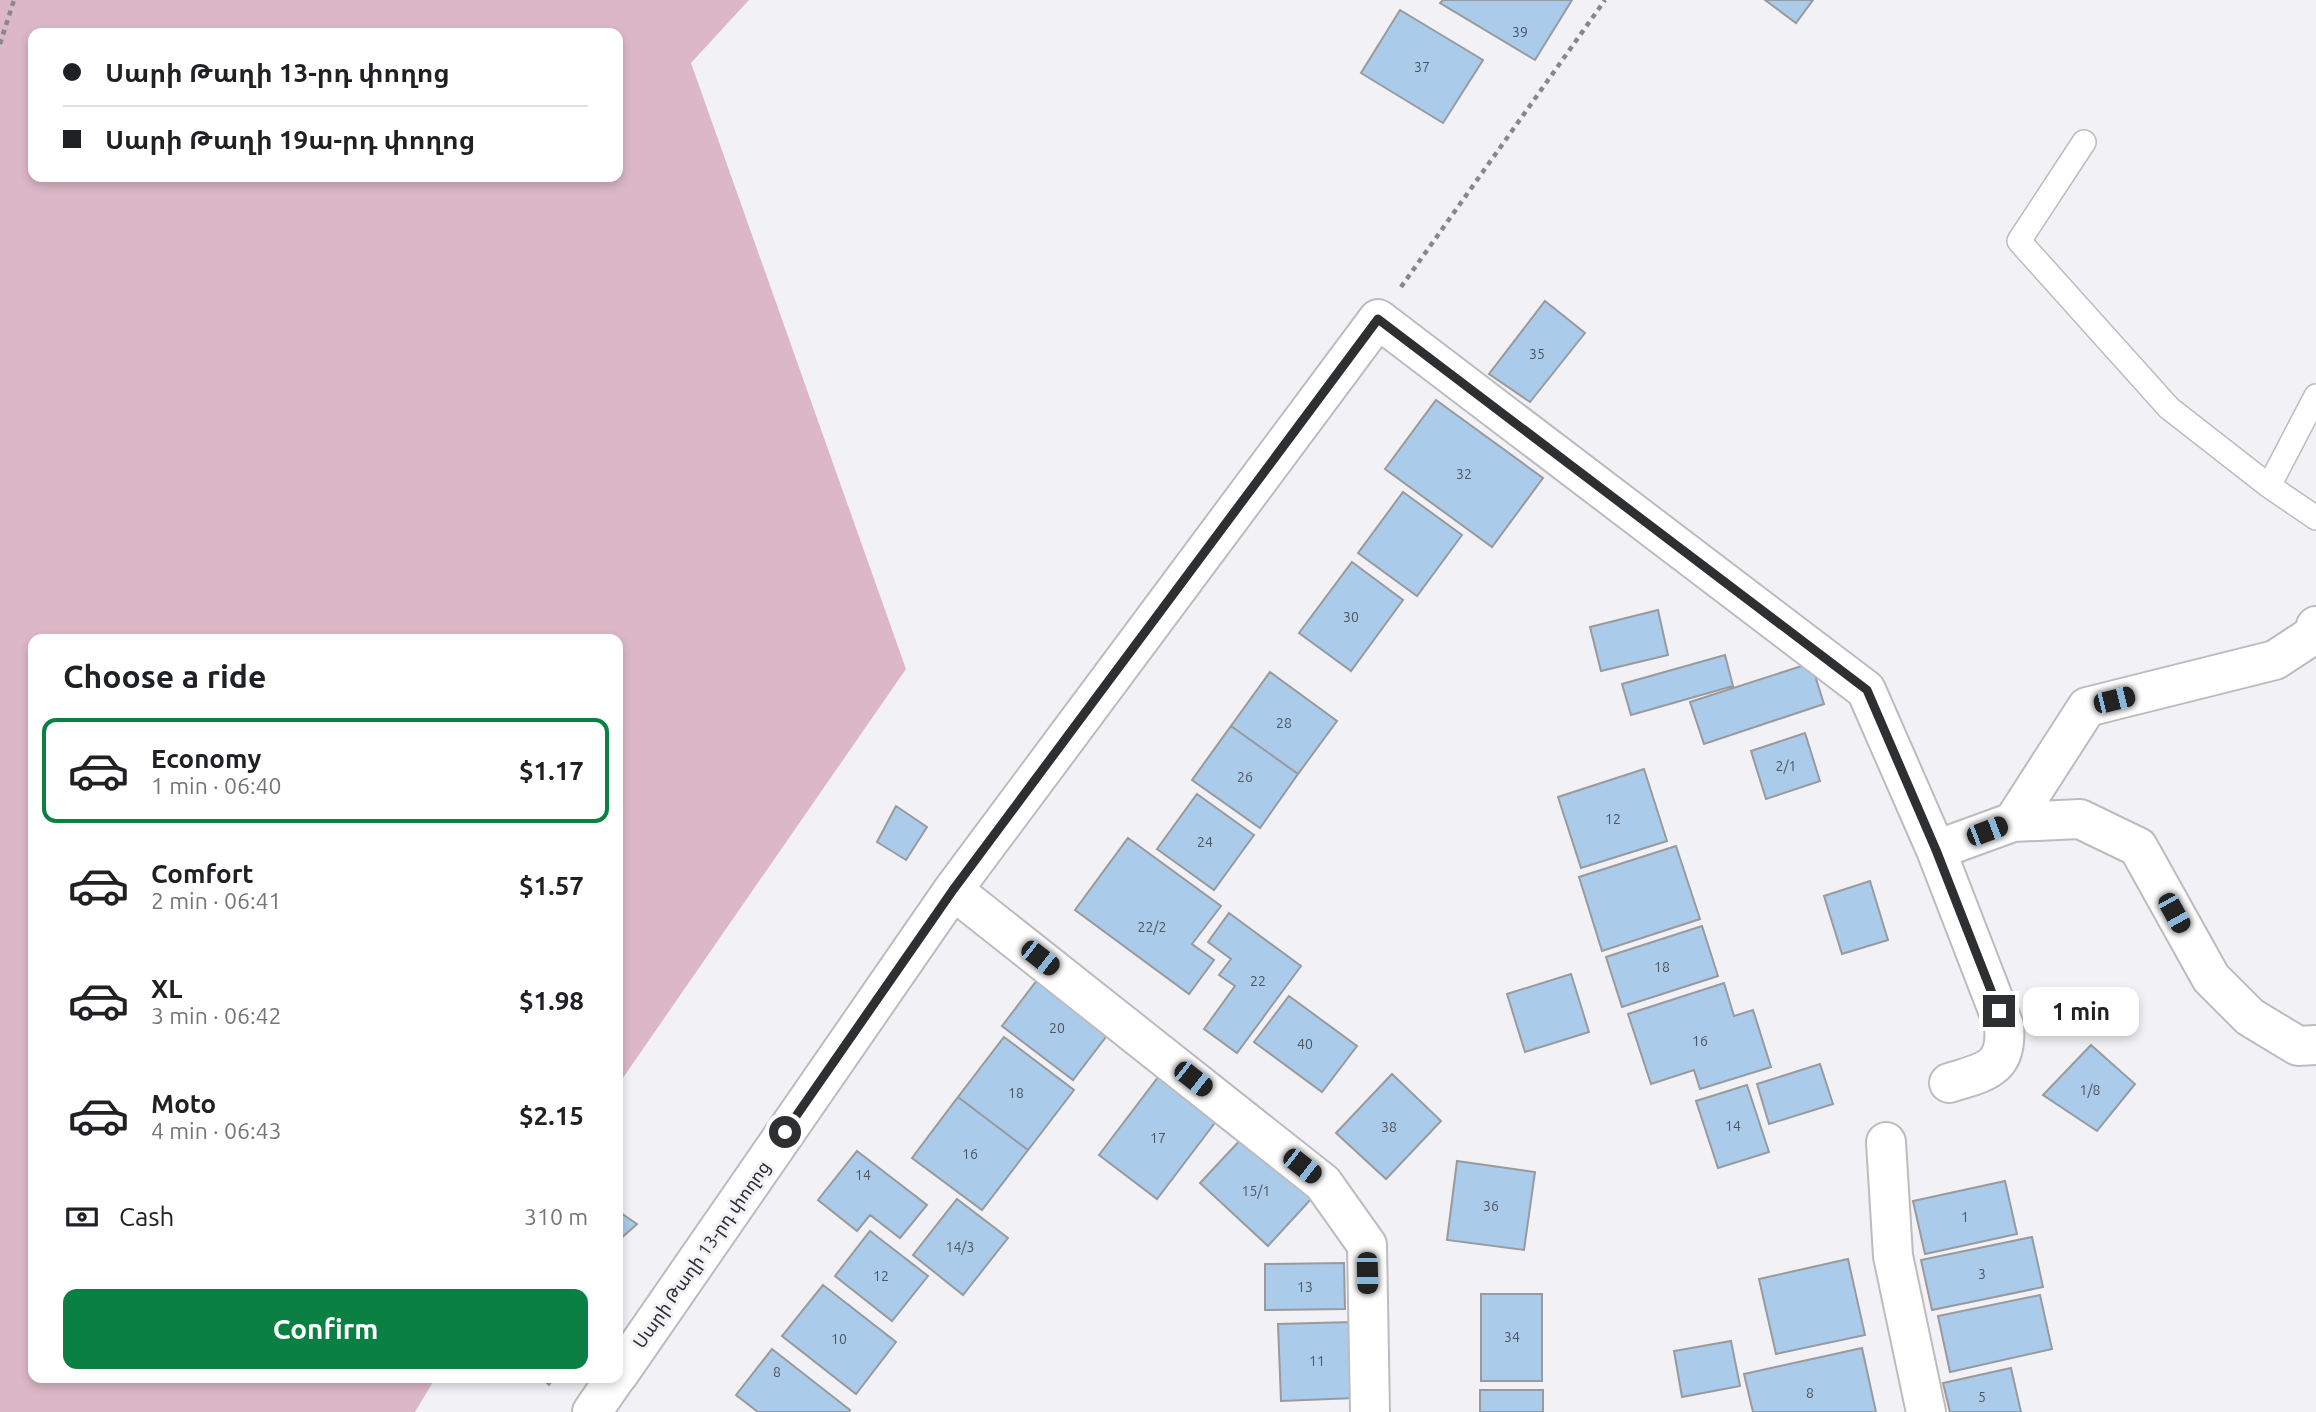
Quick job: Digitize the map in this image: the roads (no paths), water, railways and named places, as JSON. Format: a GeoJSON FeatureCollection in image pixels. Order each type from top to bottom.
{"type":"FeatureCollection","features":[{"type":"Feature","properties":{"kind":"street","name":"Սարի Թաղի 13-րդ փողոց"},"geometry":{"type":"LineString","coordinates":[[623,1367],[953,890],[1378,319],[1867,690],[1936,850]]}},
{"type":"Feature","properties":{"kind":"street"},"geometry":{"type":"LineString","coordinates":[[2013,821],[2087,707],[2275,660],[2313,635],[2316,626]]}},
{"type":"Feature","properties":{"kind":"street"},"geometry":{"type":"LineString","coordinates":[[1949,1083],[1996,1065],[2003,1051],[2004,1033],[2003,1021],[1936,850],[2013,821],[2080,819],[2138,847],[2211,978],[2250,1017],[2298,1046],[2316,1045]]}},
{"type":"Feature","properties":{"kind":"street"},"geometry":{"type":"LineString","coordinates":[[953,890],[1324,1183],[1367,1245],[1370,1412]]}},
{"type":"Feature","properties":{"kind":"street"},"geometry":{"type":"LineString","coordinates":[[1886,1142],[1893,1256],[1926,1412]]}},
{"type":"Feature","properties":{"kind":"street","name":"Սարի Թաղի 13-րդ փողոց"},"geometry":{"type":"LineString","coordinates":[[592,1412],[612,1383]]}},
{"type":"Feature","properties":{"kind":"lane"},"geometry":{"type":"LineString","coordinates":[[2084,142],[2019,241],[2169,408],[2269,486],[2316,518]]}},
{"type":"Feature","properties":{"kind":"lane"},"geometry":{"type":"LineString","coordinates":[[2269,486],[2316,397]]}}]}
